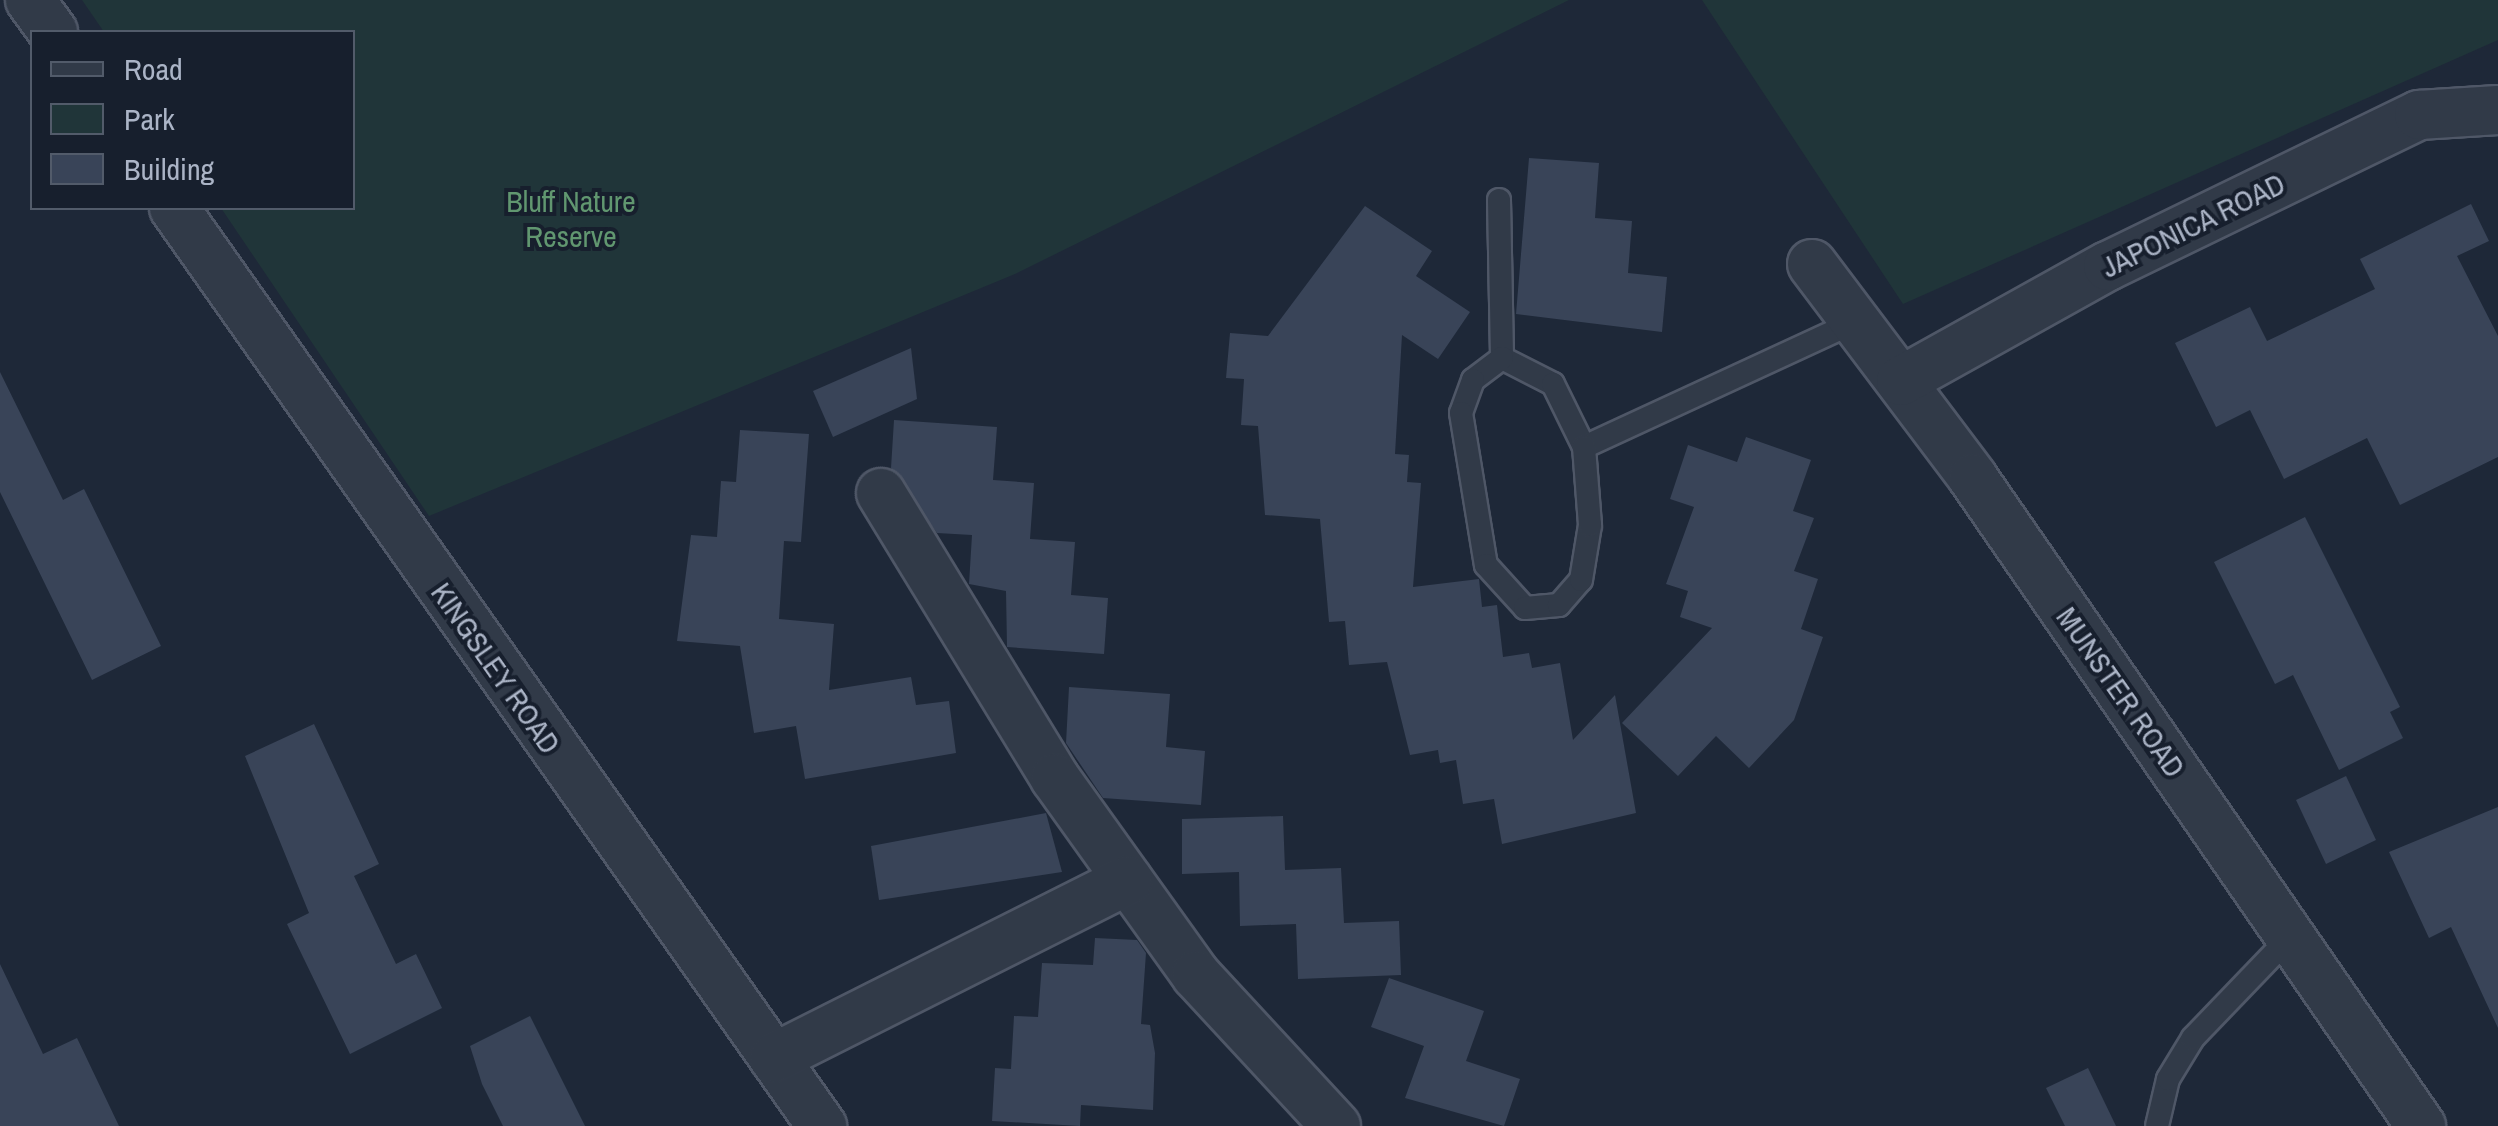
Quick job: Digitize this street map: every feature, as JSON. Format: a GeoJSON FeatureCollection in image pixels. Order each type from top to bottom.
{"type":"FeatureCollection","features":[{"type":"Feature","properties":{"kind":"street"},"geometry":{"type":"LineString","coordinates":[[30,0],[52,30]]}},
{"type":"Feature","properties":{"kind":"street","name":"JAPONICA ROAD"},"geometry":{"type":"LineString","coordinates":[[1901,382],[2108,266],[2418,115],[2498,110]]}},
{"type":"Feature","properties":{"kind":"street","name":"KINGSLEY ROAD"},"geometry":{"type":"LineString","coordinates":[[175,210],[822,1126]]}},
{"type":"Feature","properties":{"kind":"street","name":"MUNSTER ROAD"},"geometry":{"type":"LineString","coordinates":[[1812,264],[1901,382],[2420,1126]]}},
{"type":"Feature","properties":{"kind":"street"},"geometry":{"type":"LineString","coordinates":[[881,493],[1128,880],[1196,975],[1336,1126]]}},
{"type":"Feature","properties":{"kind":"street"},"geometry":{"type":"LineString","coordinates":[[774,1058],[1128,880]]}},
{"type":"Feature","properties":{"kind":"lane"},"geometry":{"type":"LineString","coordinates":[[1499,200],[1502,358]]}},
{"type":"Feature","properties":{"kind":"lane"},"geometry":{"type":"LineString","coordinates":[[1584,446],[1854,322]]}},
{"type":"Feature","properties":{"kind":"lane"},"geometry":{"type":"LineString","coordinates":[[1502,358],[1553,384],[1584,446],[1590,526],[1581,580],[1558,605],[1525,608],[1486,564],[1461,413],[1472,380],[1502,358]]}},
{"type":"Feature","properties":{"kind":"lane"},"geometry":{"type":"LineString","coordinates":[[2157,1126],[2168,1079],[2193,1038],[2290,936]]}},
{"type":"Feature","properties":{"kind":"green space","name":"Bluff Nature Reserve"},"geometry":{"type":"Polygon","coordinates":[[[82,0],[1569,0],[1015,274],[429,516],[222,210],[355,210],[355,30],[103,30],[82,0]]]}},
{"type":"Feature","properties":{"kind":"green space"},"geometry":{"type":"Polygon","coordinates":[[[1702,0],[2498,0],[2498,40],[1903,304],[1702,0]]]}},
{"type":"Feature","properties":{"kind":"building"},"geometry":{"type":"Polygon","coordinates":[[[1529,158],[1599,163],[1595,218],[1632,221],[1628,273],[1667,277],[1662,332],[1516,314],[1529,158]]]}},
{"type":"Feature","properties":{"kind":"building"},"geometry":{"type":"Polygon","coordinates":[[[2471,204],[2489,241],[2457,256],[2498,336],[2498,457],[2400,505],[2367,438],[2284,479],[2250,410],[2216,427],[2175,343],[2250,307],[2267,341],[2375,289],[2360,259],[2471,204]]]}},
{"type":"Feature","properties":{"kind":"building"},"geometry":{"type":"Polygon","coordinates":[[[1365,206],[1432,251],[1416,276],[1470,312],[1438,359],[1402,335],[1395,454],[1409,455],[1407,482],[1421,483],[1413,587],[1479,579],[1482,607],[1497,605],[1503,657],[1529,653],[1532,668],[1560,663],[1573,740],[1615,695],[1636,813],[1502,844],[1494,799],[1463,804],[1456,760],[1440,763],[1438,750],[1410,755],[1387,662],[1349,665],[1345,621],[1329,622],[1320,519],[1265,515],[1258,426],[1241,425],[1244,379],[1226,378],[1230,333],[1268,336],[1365,206]]]}},
{"type":"Feature","properties":{"kind":"building"},"geometry":{"type":"Polygon","coordinates":[[[911,348],[917,399],[833,437],[813,391],[911,348]]]}},
{"type":"Feature","properties":{"kind":"building"},"geometry":{"type":"Polygon","coordinates":[[[0,372],[63,500],[84,489],[161,646],[92,680],[0,492],[0,372]]]}},
{"type":"Feature","properties":{"kind":"building"},"geometry":{"type":"Polygon","coordinates":[[[894,420],[997,427],[993,480],[1034,483],[1030,539],[1075,542],[1071,595],[1108,598],[1104,654],[1007,647],[1006,591],[969,584],[972,535],[937,533],[891,468],[894,420]]]}},
{"type":"Feature","properties":{"kind":"building"},"geometry":{"type":"Polygon","coordinates":[[[740,430],[809,434],[801,542],[784,541],[779,619],[834,624],[829,690],[911,677],[916,705],[949,701],[956,753],[805,779],[796,726],[754,733],[740,646],[677,641],[691,535],[717,537],[721,481],[736,482],[740,430]]]}},
{"type":"Feature","properties":{"kind":"building"},"geometry":{"type":"Polygon","coordinates":[[[1746,437],[1811,460],[1793,511],[1814,518],[1794,571],[1818,579],[1801,629],[1823,637],[1794,720],[1749,768],[1716,736],[1678,776],[1622,723],[1712,628],[1680,617],[1688,591],[1666,584],[1694,507],[1670,499],[1688,445],[1737,462],[1746,437]]]}},
{"type":"Feature","properties":{"kind":"building"},"geometry":{"type":"Polygon","coordinates":[[[2305,517],[2400,707],[2390,712],[2403,738],[2339,770],[2293,675],[2275,684],[2214,562],[2305,517]]]}},
{"type":"Feature","properties":{"kind":"building"},"geometry":{"type":"Polygon","coordinates":[[[1069,687],[1170,694],[1166,747],[1205,751],[1201,805],[1103,798],[1066,743],[1069,687]]]}},
{"type":"Feature","properties":{"kind":"building"},"geometry":{"type":"Polygon","coordinates":[[[314,724],[379,864],[354,876],[396,964],[416,954],[442,1008],[350,1054],[287,924],[309,913],[245,756],[314,724]]]}},
{"type":"Feature","properties":{"kind":"building"},"geometry":{"type":"Polygon","coordinates":[[[2346,776],[2376,840],[2326,864],[2296,800],[2346,776]]]}},
{"type":"Feature","properties":{"kind":"building"},"geometry":{"type":"Polygon","coordinates":[[[2498,807],[2498,1028],[2451,927],[2429,938],[2389,852],[2498,807]]]}},
{"type":"Feature","properties":{"kind":"building"},"geometry":{"type":"Polygon","coordinates":[[[1046,813],[1062,872],[879,900],[871,846],[1046,813]]]}},
{"type":"Feature","properties":{"kind":"building"},"geometry":{"type":"Polygon","coordinates":[[[1283,816],[1285,870],[1341,868],[1344,923],[1399,921],[1401,975],[1298,979],[1296,924],[1240,926],[1239,872],[1182,874],[1182,819],[1283,816]]]}},
{"type":"Feature","properties":{"kind":"building"},"geometry":{"type":"Polygon","coordinates":[[[1095,938],[1137,940],[1146,953],[1141,1024],[1150,1025],[1155,1053],[1153,1110],[1081,1105],[1080,1126],[992,1121],[995,1068],[1011,1069],[1014,1016],[1038,1017],[1042,963],[1093,965],[1095,938]]]}},
{"type":"Feature","properties":{"kind":"building"},"geometry":{"type":"Polygon","coordinates":[[[0,964],[43,1054],[77,1038],[119,1126],[0,1126],[0,964]]]}},
{"type":"Feature","properties":{"kind":"building"},"geometry":{"type":"Polygon","coordinates":[[[1389,978],[1484,1011],[1466,1061],[1520,1079],[1504,1126],[1405,1098],[1424,1046],[1371,1027],[1389,978]]]}},
{"type":"Feature","properties":{"kind":"building"},"geometry":{"type":"Polygon","coordinates":[[[530,1016],[585,1126],[503,1126],[482,1084],[470,1046],[530,1016]]]}},
{"type":"Feature","properties":{"kind":"building"},"geometry":{"type":"Polygon","coordinates":[[[2088,1068],[2116,1126],[2065,1126],[2046,1088],[2088,1068]]]}}]}
